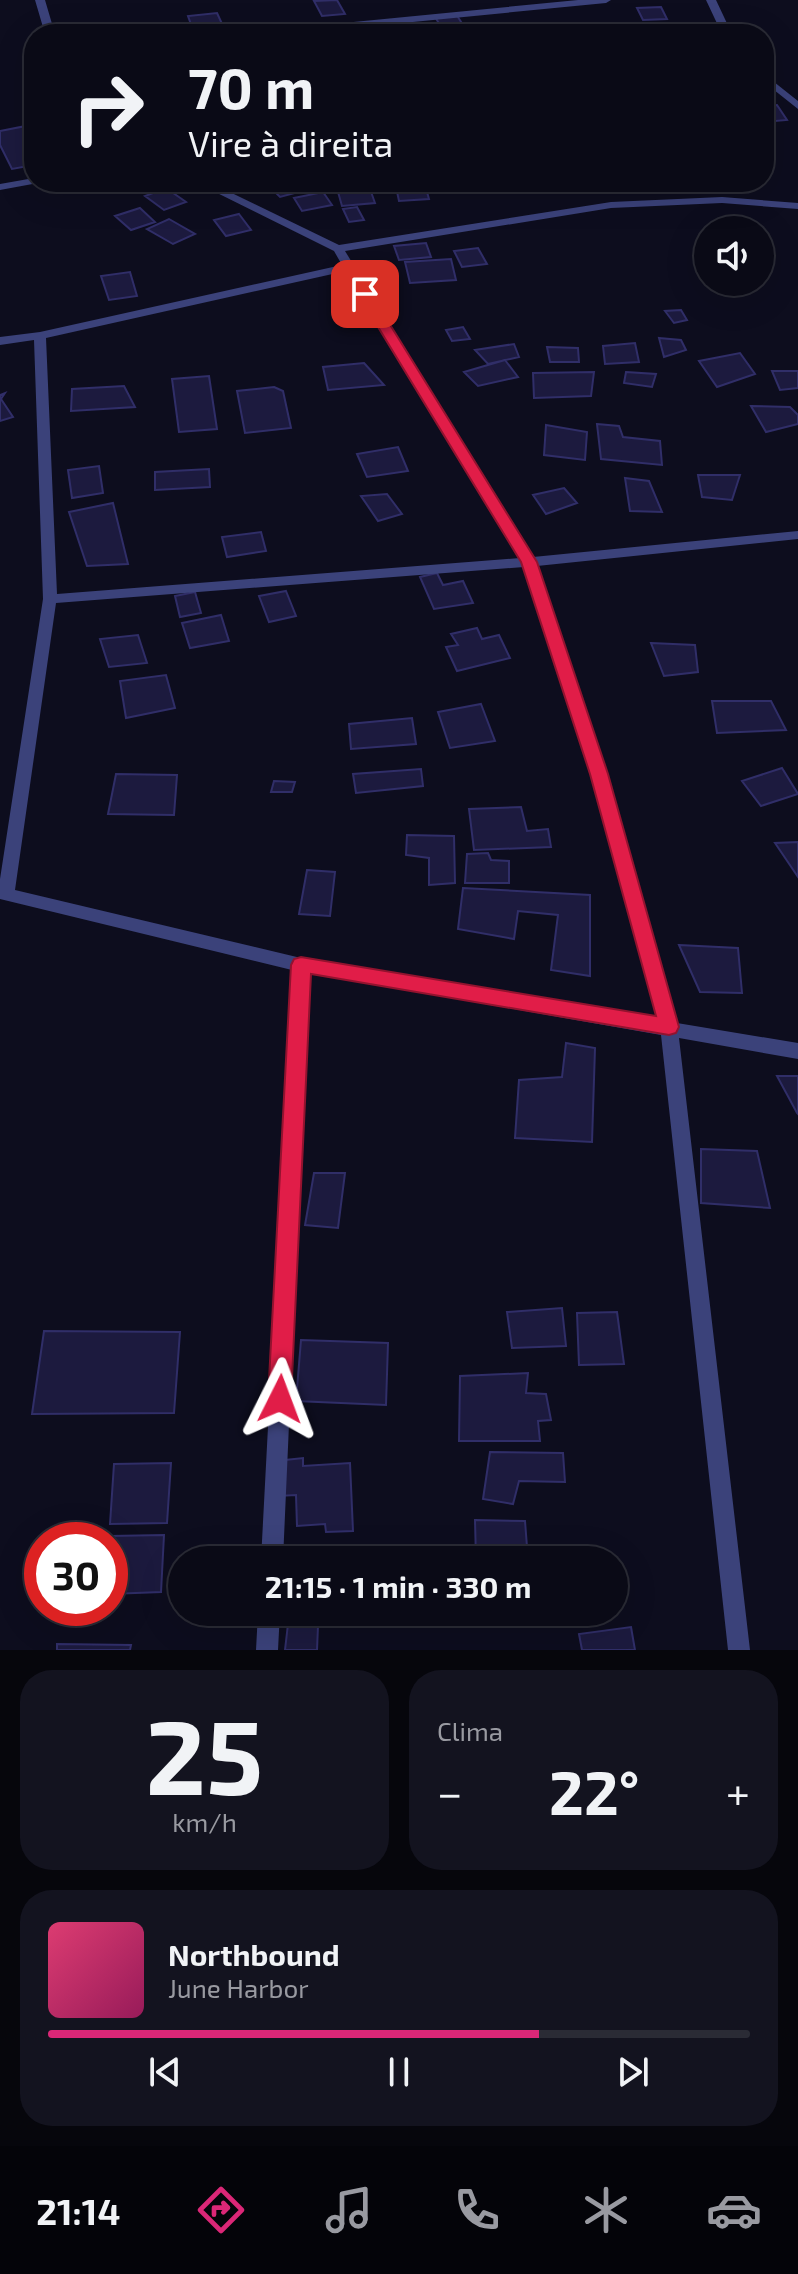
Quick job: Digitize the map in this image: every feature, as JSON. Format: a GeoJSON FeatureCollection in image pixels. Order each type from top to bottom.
{"type":"FeatureCollection","features":[{"type":"Feature","properties":{"kind":"street"},"geometry":{"type":"LineString","coordinates":[[40,0],[47,24]]}},
{"type":"Feature","properties":{"kind":"street"},"geometry":{"type":"LineString","coordinates":[[362,24],[606,0]]}},
{"type":"Feature","properties":{"kind":"street"},"geometry":{"type":"LineString","coordinates":[[711,0],[722,24]]}},
{"type":"Feature","properties":{"kind":"street"},"geometry":{"type":"LineString","coordinates":[[774,86],[798,106]]}},
{"type":"Feature","properties":{"kind":"street"},"geometry":{"type":"LineString","coordinates":[[0,187],[24,183]]}},
{"type":"Feature","properties":{"kind":"street"},"geometry":{"type":"LineString","coordinates":[[221,192],[338,249],[529,562],[599,774],[669,1027],[739,1650]]}},
{"type":"Feature","properties":{"kind":"street"},"geometry":{"type":"LineString","coordinates":[[338,249],[611,205],[722,200],[798,206]]}},
{"type":"Feature","properties":{"kind":"street"},"geometry":{"type":"LineString","coordinates":[[0,341],[40,336],[348,267]]}},
{"type":"Feature","properties":{"kind":"street"},"geometry":{"type":"LineString","coordinates":[[40,336],[50,599],[3,894],[301,965],[798,1051]]}},
{"type":"Feature","properties":{"kind":"street"},"geometry":{"type":"LineString","coordinates":[[50,599],[529,562],[798,535]]}},
{"type":"Feature","properties":{"kind":"street"},"geometry":{"type":"LineString","coordinates":[[273,1546],[301,965]]}},
{"type":"Feature","properties":{"kind":"street"},"geometry":{"type":"LineString","coordinates":[[267,1650],[268,1626]]}},
{"type":"Feature","properties":{"kind":"building"},"geometry":{"type":"Polygon","coordinates":[[[337,0],[345,14],[322,16],[314,1],[337,0]]]}},
{"type":"Feature","properties":{"kind":"building"},"geometry":{"type":"Polygon","coordinates":[[[661,7],[667,19],[643,20],[637,8],[661,7]]]}},
{"type":"Feature","properties":{"kind":"building"},"geometry":{"type":"Polygon","coordinates":[[[217,13],[222,24],[191,24],[188,16],[217,13]]]}},
{"type":"Feature","properties":{"kind":"building"},"geometry":{"type":"Polygon","coordinates":[[[456,14],[462,24],[439,24],[435,17],[456,14]]]}},
{"type":"Feature","properties":{"kind":"building"},"geometry":{"type":"Polygon","coordinates":[[[774,105],[777,105],[787,120],[774,121],[774,105]]]}},
{"type":"Feature","properties":{"kind":"building"},"geometry":{"type":"Polygon","coordinates":[[[24,126],[24,167],[12,169],[0,145],[0,131],[24,126]]]}},
{"type":"Feature","properties":{"kind":"building"},"geometry":{"type":"Polygon","coordinates":[[[156,192],[172,192],[186,202],[164,210],[145,196],[156,192]]]}},
{"type":"Feature","properties":{"kind":"building"},"geometry":{"type":"Polygon","coordinates":[[[275,192],[299,192],[280,197],[275,192]]]}},
{"type":"Feature","properties":{"kind":"building"},"geometry":{"type":"Polygon","coordinates":[[[323,192],[332,205],[302,211],[294,198],[323,192]]]}},
{"type":"Feature","properties":{"kind":"building"},"geometry":{"type":"Polygon","coordinates":[[[338,192],[371,192],[375,203],[342,206],[338,192]]]}},
{"type":"Feature","properties":{"kind":"building"},"geometry":{"type":"Polygon","coordinates":[[[397,192],[427,192],[429,199],[399,201],[397,192]]]}},
{"type":"Feature","properties":{"kind":"building"},"geometry":{"type":"Polygon","coordinates":[[[357,207],[364,220],[349,222],[343,209],[357,207]]]}},
{"type":"Feature","properties":{"kind":"building"},"geometry":{"type":"Polygon","coordinates":[[[140,208],[155,222],[131,230],[115,216],[140,208]]]}},
{"type":"Feature","properties":{"kind":"building"},"geometry":{"type":"Polygon","coordinates":[[[239,214],[251,230],[226,236],[214,220],[239,214]]]}},
{"type":"Feature","properties":{"kind":"building"},"geometry":{"type":"Polygon","coordinates":[[[169,219],[195,234],[173,244],[147,229],[169,219]]]}},
{"type":"Feature","properties":{"kind":"building"},"geometry":{"type":"Polygon","coordinates":[[[426,243],[431,257],[399,260],[394,246],[426,243]]]}},
{"type":"Feature","properties":{"kind":"building"},"geometry":{"type":"Polygon","coordinates":[[[478,248],[487,264],[462,267],[454,251],[478,248]]]}},
{"type":"Feature","properties":{"kind":"building"},"geometry":{"type":"Polygon","coordinates":[[[451,259],[456,280],[410,283],[405,262],[451,259]]]}},
{"type":"Feature","properties":{"kind":"building"},"geometry":{"type":"Polygon","coordinates":[[[130,272],[137,296],[109,300],[101,276],[130,272]]]}},
{"type":"Feature","properties":{"kind":"building"},"geometry":{"type":"Polygon","coordinates":[[[681,310],[687,320],[674,323],[665,311],[681,310]]]}},
{"type":"Feature","properties":{"kind":"building"},"geometry":{"type":"Polygon","coordinates":[[[463,327],[470,339],[452,341],[446,330],[463,327]]]}},
{"type":"Feature","properties":{"kind":"building"},"geometry":{"type":"Polygon","coordinates":[[[659,338],[681,340],[686,350],[664,357],[659,338]]]}},
{"type":"Feature","properties":{"kind":"building"},"geometry":{"type":"Polygon","coordinates":[[[635,343],[639,362],[605,364],[603,346],[635,343]]]}},
{"type":"Feature","properties":{"kind":"building"},"geometry":{"type":"Polygon","coordinates":[[[514,344],[519,357],[488,364],[475,350],[514,344]]]}},
{"type":"Feature","properties":{"kind":"building"},"geometry":{"type":"Polygon","coordinates":[[[547,347],[578,348],[579,362],[550,362],[547,347]]]}},
{"type":"Feature","properties":{"kind":"building"},"geometry":{"type":"Polygon","coordinates":[[[740,353],[755,374],[717,387],[699,361],[740,353]]]}},
{"type":"Feature","properties":{"kind":"building"},"geometry":{"type":"Polygon","coordinates":[[[505,360],[518,377],[478,386],[464,372],[505,360]]]}},
{"type":"Feature","properties":{"kind":"building"},"geometry":{"type":"Polygon","coordinates":[[[364,363],[384,385],[328,390],[323,367],[364,363]]]}},
{"type":"Feature","properties":{"kind":"building"},"geometry":{"type":"Polygon","coordinates":[[[772,371],[798,371],[798,388],[780,390],[772,371]]]}},
{"type":"Feature","properties":{"kind":"building"},"geometry":{"type":"Polygon","coordinates":[[[594,372],[591,396],[534,398],[533,373],[594,372]]]}},
{"type":"Feature","properties":{"kind":"building"},"geometry":{"type":"Polygon","coordinates":[[[626,372],[656,374],[652,387],[624,383],[626,372]]]}},
{"type":"Feature","properties":{"kind":"building"},"geometry":{"type":"Polygon","coordinates":[[[209,376],[217,429],[179,432],[172,379],[209,376]]]}},
{"type":"Feature","properties":{"kind":"building"},"geometry":{"type":"Polygon","coordinates":[[[124,386],[135,407],[71,411],[72,389],[124,386]]]}},
{"type":"Feature","properties":{"kind":"building"},"geometry":{"type":"Polygon","coordinates":[[[274,387],[283,391],[291,428],[245,433],[237,391],[274,387]]]}},
{"type":"Feature","properties":{"kind":"building"},"geometry":{"type":"Polygon","coordinates":[[[5,393],[1,399],[13,417],[0,421],[0,395],[5,393]]]}},
{"type":"Feature","properties":{"kind":"building"},"geometry":{"type":"Polygon","coordinates":[[[751,406],[790,407],[798,415],[798,424],[766,432],[751,406]]]}},
{"type":"Feature","properties":{"kind":"building"},"geometry":{"type":"Polygon","coordinates":[[[597,424],[619,426],[623,437],[660,441],[662,465],[601,459],[597,424]]]}},
{"type":"Feature","properties":{"kind":"building"},"geometry":{"type":"Polygon","coordinates":[[[546,425],[587,432],[585,460],[544,455],[546,425]]]}},
{"type":"Feature","properties":{"kind":"building"},"geometry":{"type":"Polygon","coordinates":[[[398,447],[408,471],[367,477],[357,454],[398,447]]]}},
{"type":"Feature","properties":{"kind":"building"},"geometry":{"type":"Polygon","coordinates":[[[99,466],[103,493],[72,498],[68,470],[99,466]]]}},
{"type":"Feature","properties":{"kind":"building"},"geometry":{"type":"Polygon","coordinates":[[[209,469],[210,487],[155,490],[155,472],[209,469]]]}},
{"type":"Feature","properties":{"kind":"building"},"geometry":{"type":"Polygon","coordinates":[[[698,475],[740,475],[732,500],[702,497],[698,475]]]}},
{"type":"Feature","properties":{"kind":"building"},"geometry":{"type":"Polygon","coordinates":[[[625,478],[649,481],[662,512],[630,511],[625,478]]]}},
{"type":"Feature","properties":{"kind":"building"},"geometry":{"type":"Polygon","coordinates":[[[564,488],[577,503],[546,514],[533,495],[564,488]]]}},
{"type":"Feature","properties":{"kind":"building"},"geometry":{"type":"Polygon","coordinates":[[[387,494],[402,514],[378,521],[361,496],[387,494]]]}},
{"type":"Feature","properties":{"kind":"building"},"geometry":{"type":"Polygon","coordinates":[[[113,503],[128,564],[87,566],[69,512],[113,503]]]}},
{"type":"Feature","properties":{"kind":"building"},"geometry":{"type":"Polygon","coordinates":[[[261,532],[266,551],[227,557],[222,537],[261,532]]]}},
{"type":"Feature","properties":{"kind":"building"},"geometry":{"type":"Polygon","coordinates":[[[437,573],[443,585],[463,581],[473,603],[434,609],[420,577],[437,573]]]}},
{"type":"Feature","properties":{"kind":"building"},"geometry":{"type":"Polygon","coordinates":[[[286,591],[296,616],[269,622],[259,596],[286,591]]]}},
{"type":"Feature","properties":{"kind":"building"},"geometry":{"type":"Polygon","coordinates":[[[195,592],[201,613],[180,617],[175,596],[195,592]]]}},
{"type":"Feature","properties":{"kind":"building"},"geometry":{"type":"Polygon","coordinates":[[[221,615],[229,641],[190,648],[182,623],[221,615]]]}},
{"type":"Feature","properties":{"kind":"building"},"geometry":{"type":"Polygon","coordinates":[[[477,628],[482,639],[499,635],[510,658],[457,671],[446,647],[458,645],[451,634],[477,628]]]}},
{"type":"Feature","properties":{"kind":"building"},"geometry":{"type":"Polygon","coordinates":[[[138,635],[147,663],[109,667],[100,639],[138,635]]]}},
{"type":"Feature","properties":{"kind":"building"},"geometry":{"type":"Polygon","coordinates":[[[651,643],[695,645],[698,672],[664,676],[651,643]]]}},
{"type":"Feature","properties":{"kind":"building"},"geometry":{"type":"Polygon","coordinates":[[[166,675],[175,708],[126,718],[120,681],[166,675]]]}},
{"type":"Feature","properties":{"kind":"building"},"geometry":{"type":"Polygon","coordinates":[[[712,701],[771,701],[786,730],[717,733],[712,701]]]}},
{"type":"Feature","properties":{"kind":"building"},"geometry":{"type":"Polygon","coordinates":[[[481,704],[495,741],[450,748],[438,712],[481,704]]]}},
{"type":"Feature","properties":{"kind":"building"},"geometry":{"type":"Polygon","coordinates":[[[412,718],[416,744],[351,749],[349,724],[412,718]]]}},
{"type":"Feature","properties":{"kind":"building"},"geometry":{"type":"Polygon","coordinates":[[[782,768],[798,794],[761,806],[742,781],[782,768]]]}},
{"type":"Feature","properties":{"kind":"building"},"geometry":{"type":"Polygon","coordinates":[[[421,769],[423,786],[356,793],[353,774],[421,769]]]}},
{"type":"Feature","properties":{"kind":"building"},"geometry":{"type":"Polygon","coordinates":[[[116,774],[177,775],[174,815],[108,814],[116,774]]]}},
{"type":"Feature","properties":{"kind":"building"},"geometry":{"type":"Polygon","coordinates":[[[274,781],[295,782],[292,792],[271,792],[274,781]]]}},
{"type":"Feature","properties":{"kind":"building"},"geometry":{"type":"Polygon","coordinates":[[[521,807],[527,831],[548,829],[551,847],[474,850],[469,809],[521,807]]]}},
{"type":"Feature","properties":{"kind":"building"},"geometry":{"type":"Polygon","coordinates":[[[407,835],[454,836],[455,883],[429,885],[429,858],[406,855],[407,835]]]}},
{"type":"Feature","properties":{"kind":"building"},"geometry":{"type":"Polygon","coordinates":[[[798,842],[798,877],[775,843],[798,842]]]}},
{"type":"Feature","properties":{"kind":"building"},"geometry":{"type":"Polygon","coordinates":[[[488,853],[491,860],[509,861],[509,883],[465,883],[467,854],[488,853]]]}},
{"type":"Feature","properties":{"kind":"building"},"geometry":{"type":"Polygon","coordinates":[[[307,870],[335,872],[330,916],[299,914],[307,870]]]}},
{"type":"Feature","properties":{"kind":"building"},"geometry":{"type":"Polygon","coordinates":[[[463,888],[590,895],[590,976],[551,970],[558,915],[518,911],[514,939],[458,929],[463,888]]]}},
{"type":"Feature","properties":{"kind":"building"},"geometry":{"type":"Polygon","coordinates":[[[679,945],[738,948],[742,993],[700,992],[679,945]]]}},
{"type":"Feature","properties":{"kind":"building"},"geometry":{"type":"Polygon","coordinates":[[[566,1043],[595,1048],[592,1142],[515,1138],[519,1080],[562,1077],[566,1043]]]}},
{"type":"Feature","properties":{"kind":"building"},"geometry":{"type":"Polygon","coordinates":[[[777,1076],[798,1076],[798,1114],[797,1113],[777,1076]]]}},
{"type":"Feature","properties":{"kind":"building"},"geometry":{"type":"Polygon","coordinates":[[[701,1149],[757,1151],[770,1208],[701,1203],[701,1149]]]}},
{"type":"Feature","properties":{"kind":"building"},"geometry":{"type":"Polygon","coordinates":[[[314,1173],[345,1173],[338,1228],[305,1225],[314,1173]]]}},
{"type":"Feature","properties":{"kind":"building"},"geometry":{"type":"Polygon","coordinates":[[[562,1308],[566,1346],[512,1348],[507,1312],[562,1308]]]}},
{"type":"Feature","properties":{"kind":"building"},"geometry":{"type":"Polygon","coordinates":[[[617,1312],[624,1364],[579,1365],[577,1313],[617,1312]]]}},
{"type":"Feature","properties":{"kind":"building"},"geometry":{"type":"Polygon","coordinates":[[[44,1331],[180,1332],[174,1413],[32,1414],[44,1331]]]}},
{"type":"Feature","properties":{"kind":"building"},"geometry":{"type":"Polygon","coordinates":[[[301,1340],[388,1343],[386,1405],[296,1401],[301,1340]]]}},
{"type":"Feature","properties":{"kind":"building"},"geometry":{"type":"Polygon","coordinates":[[[528,1373],[526,1393],[546,1394],[551,1420],[538,1421],[540,1441],[459,1441],[460,1376],[528,1373]]]}},
{"type":"Feature","properties":{"kind":"building"},"geometry":{"type":"Polygon","coordinates":[[[490,1452],[563,1453],[565,1482],[519,1481],[513,1504],[483,1499],[490,1452]]]}},
{"type":"Feature","properties":{"kind":"building"},"geometry":{"type":"Polygon","coordinates":[[[303,1458],[303,1466],[350,1463],[353,1531],[326,1532],[325,1524],[297,1526],[296,1495],[278,1496],[276,1461],[303,1458]]]}},
{"type":"Feature","properties":{"kind":"building"},"geometry":{"type":"Polygon","coordinates":[[[171,1463],[167,1523],[110,1522],[114,1464],[171,1463]]]}},
{"type":"Feature","properties":{"kind":"building"},"geometry":{"type":"Polygon","coordinates":[[[475,1520],[525,1521],[527,1546],[476,1546],[475,1520]]]}},
{"type":"Feature","properties":{"kind":"building"},"geometry":{"type":"Polygon","coordinates":[[[164,1535],[161,1592],[128,1593],[128,1536],[164,1535]]]}},
{"type":"Feature","properties":{"kind":"building"},"geometry":{"type":"Polygon","coordinates":[[[288,1626],[318,1626],[317,1650],[285,1650],[288,1626]]]}},
{"type":"Feature","properties":{"kind":"building"},"geometry":{"type":"Polygon","coordinates":[[[631,1627],[635,1650],[582,1650],[579,1634],[631,1627]]]}},
{"type":"Feature","properties":{"kind":"building"},"geometry":{"type":"Polygon","coordinates":[[[57,1644],[131,1645],[130,1650],[57,1650],[57,1644]]]}},
{"type":"Feature","properties":{"kind":"route"},"geometry":{"type":"LineString","coordinates":[[280,1399],[301,965],[669,1027],[599,774],[529,562],[365,294]]}}]}
